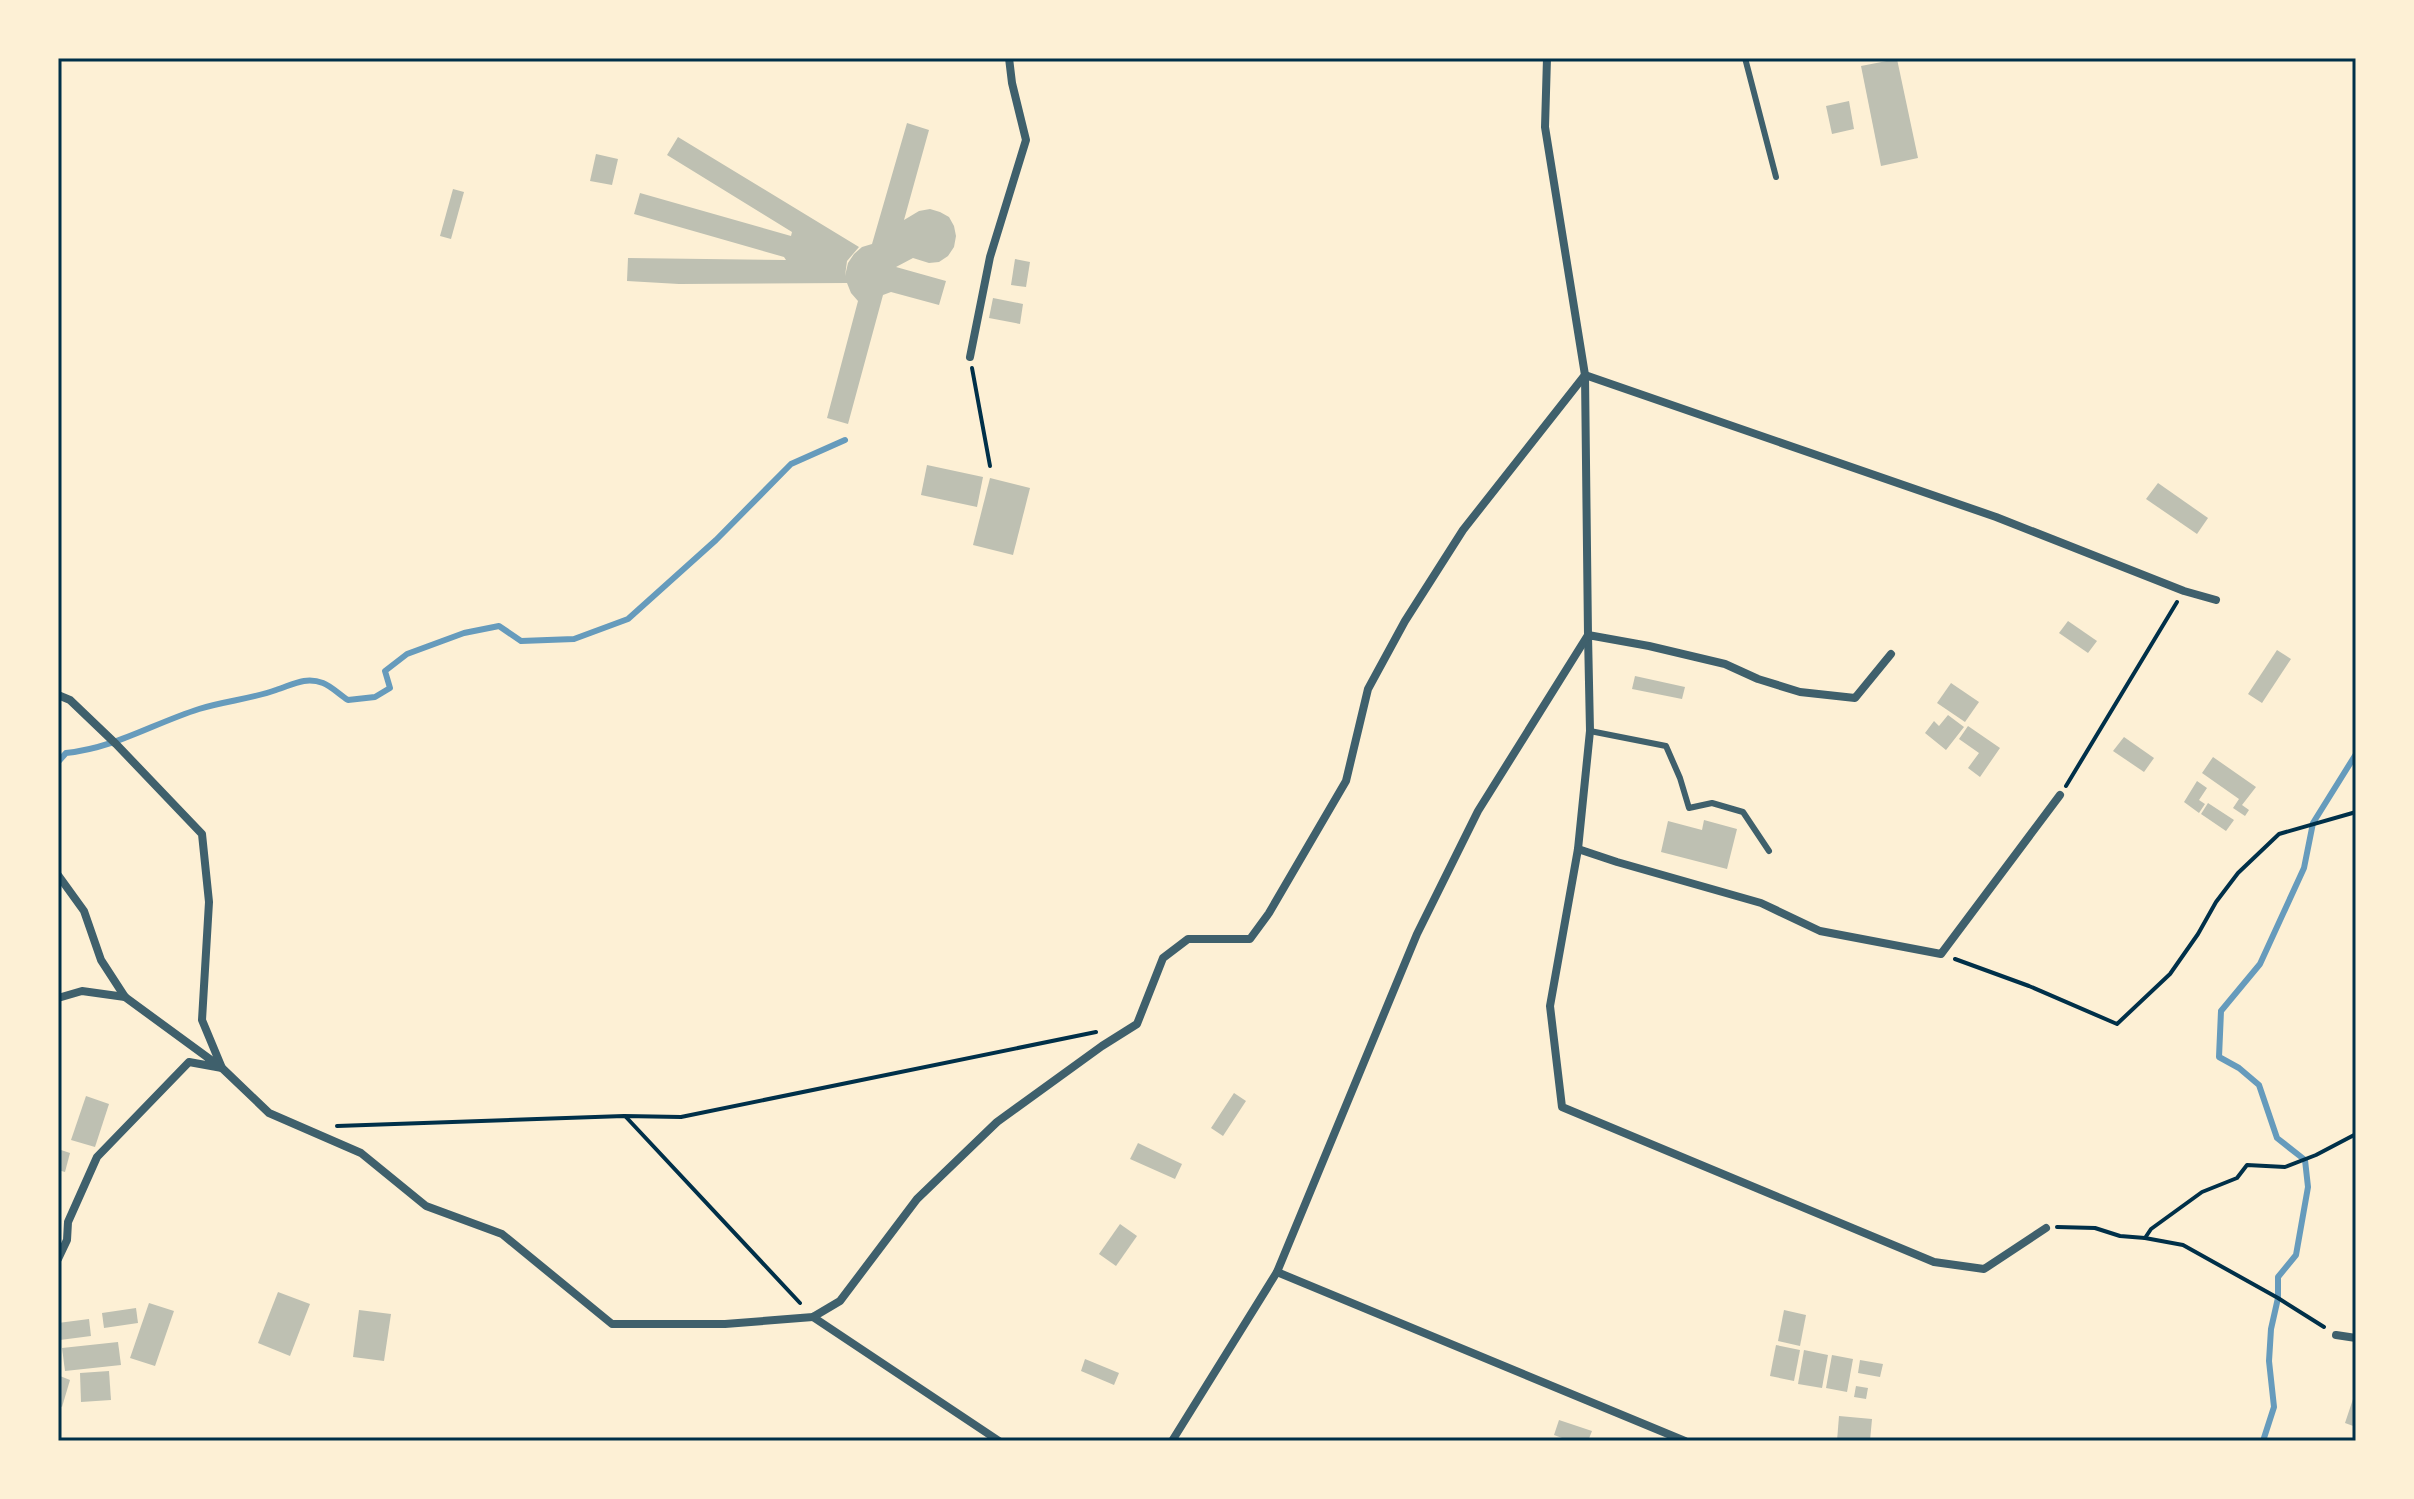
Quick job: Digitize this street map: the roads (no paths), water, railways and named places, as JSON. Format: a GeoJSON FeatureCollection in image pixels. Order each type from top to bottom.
{"type":"FeatureCollection","features":[{"type":"Feature","properties":{"kind":"street"},"geometry":{"type":"LineString","coordinates":[[970,357],[990,257],[1026,140],[1009,58]]}},
{"type":"Feature","properties":{"kind":"street"},"geometry":{"type":"LineString","coordinates":[[1547,58],[1545,127],[1585,375],[1590,731],[1578,849],[1550,1006],[1562,1107],[1934,1262],[1984,1269],[2046,1228]]}},
{"type":"Feature","properties":{"kind":"street"},"geometry":{"type":"LineString","coordinates":[[1585,375],[1996,517],[2184,591],[2216,600]]}},
{"type":"Feature","properties":{"kind":"street"},"geometry":{"type":"LineString","coordinates":[[58,875],[84,911],[101,960],[125,997],[222,1068],[269,1113],[361,1153],[426,1206],[502,1234],[612,1324],[725,1324],[813,1317],[840,1301],[917,1199],[997,1122],[1137,1024],[1163,958],[1188,939],[1250,939],[1269,913],[1346,781],[1368,689],[1405,621],[1463,530],[1585,375]]}},
{"type":"Feature","properties":{"kind":"street"},"geometry":{"type":"LineString","coordinates":[[1588,635],[1725,664],[1758,679],[1800,692],[1842,698],[1855,698],[1891,654]]}},
{"type":"Feature","properties":{"kind":"street"},"geometry":{"type":"LineString","coordinates":[[1172,1441],[1277,1272],[1417,934],[1478,811],[1588,635]]}},
{"type":"Feature","properties":{"kind":"street"},"geometry":{"type":"LineString","coordinates":[[58,695],[70,700],[116,744],[202,834],[209,902],[202,1020],[222,1068]]}},
{"type":"Feature","properties":{"kind":"street"},"geometry":{"type":"LineString","coordinates":[[1578,849],[1761,903],[1820,931],[1941,954],[2060,795]]}},
{"type":"Feature","properties":{"kind":"street"},"geometry":{"type":"LineString","coordinates":[[58,998],[82,991],[125,997]]}},
{"type":"Feature","properties":{"kind":"street"},"geometry":{"type":"LineString","coordinates":[[58,1259],[67,1240],[63,1222],[97,1157],[189,1062],[222,1068]]}},
{"type":"Feature","properties":{"kind":"street"},"geometry":{"type":"LineString","coordinates":[[1277,1272],[1685,1441]]}},
{"type":"Feature","properties":{"kind":"street"},"geometry":{"type":"LineString","coordinates":[[813,1317],[999,1441]]}},
{"type":"Feature","properties":{"kind":"street"},"geometry":{"type":"LineString","coordinates":[[2336,1335],[2356,1338]]}},
{"type":"Feature","properties":{"kind":"lane"},"geometry":{"type":"LineString","coordinates":[[1745,58],[1776,177]]}},
{"type":"Feature","properties":{"kind":"lane"},"geometry":{"type":"LineString","coordinates":[[1590,731],[1666,746],[1689,808],[1712,803],[1743,812],[1769,851]]}},
{"type":"Feature","properties":{"kind":"waterway"},"geometry":{"type":"LineString","coordinates":[[58,762],[66,753],[117,741],[199,709],[304,681],[323,683],[348,700],[375,697],[390,688],[385,671],[407,654],[464,633],[499,626],[521,641],[574,639],[628,619],[716,540],[791,464],[845,440]]}},
{"type":"Feature","properties":{"kind":"waterway"},"geometry":{"type":"LineString","coordinates":[[2263,1441],[2274,1407],[2269,1361],[2278,1277],[2296,1255],[2308,1187],[2305,1160],[2277,1138],[2259,1085],[2239,1068],[2219,1057],[2221,1011],[2260,964],[2304,868],[2313,823],[2356,754]]}}]}
